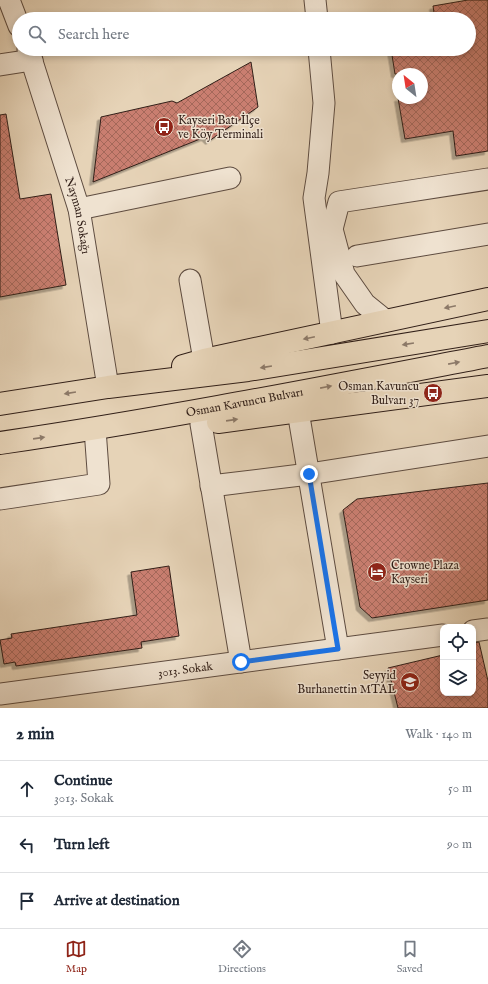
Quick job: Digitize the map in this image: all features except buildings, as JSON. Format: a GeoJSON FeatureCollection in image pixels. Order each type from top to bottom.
{"type":"FeatureCollection","features":[{"type":"Feature","properties":{"kind":"highway"},"geometry":{"type":"LineString","coordinates":[[108,387],[204,360],[488,299]]}},
{"type":"Feature","properties":{"kind":"highway"},"geometry":{"type":"LineString","coordinates":[[0,404],[108,387],[248,370],[488,331]]}},
{"type":"Feature","properties":{"kind":"highway","name":"Osman Kavuncu Bulvarı"},"geometry":{"type":"LineString","coordinates":[[0,443],[95,429],[248,402],[488,356]]}},
{"type":"Feature","properties":{"kind":"highway"},"geometry":{"type":"LineString","coordinates":[[95,429],[201,424],[488,386]]}},
{"type":"Feature","properties":{"kind":"street"},"geometry":{"type":"LineString","coordinates":[[9,0],[14,12]]}},
{"type":"Feature","properties":{"kind":"street"},"geometry":{"type":"LineString","coordinates":[[315,0],[316,12]]}},
{"type":"Feature","properties":{"kind":"street"},"geometry":{"type":"LineString","coordinates":[[0,65],[27,56]]}},
{"type":"Feature","properties":{"kind":"street","name":"Nayman Sokağı"},"geometry":{"type":"LineString","coordinates":[[30,56],[79,209],[108,387]]}},
{"type":"Feature","properties":{"kind":"street"},"geometry":{"type":"LineString","coordinates":[[320,56],[324,103],[318,173],[314,198],[332,333]]}},
{"type":"Feature","properties":{"kind":"street"},"geometry":{"type":"LineString","coordinates":[[79,209],[230,178]]}},
{"type":"Feature","properties":{"kind":"street"},"geometry":{"type":"LineString","coordinates":[[386,321],[365,304],[344,274],[332,229],[339,202],[488,179]]}},
{"type":"Feature","properties":{"kind":"street"},"geometry":{"type":"LineString","coordinates":[[358,256],[488,234]]}},
{"type":"Feature","properties":{"kind":"street"},"geometry":{"type":"LineString","coordinates":[[190,280],[204,360]]}},
{"type":"Feature","properties":{"kind":"street"},"geometry":{"type":"LineString","coordinates":[[298,411],[338,649]]}},
{"type":"Feature","properties":{"kind":"street"},"geometry":{"type":"LineString","coordinates":[[201,424],[241,662]]}},
{"type":"Feature","properties":{"kind":"street"},"geometry":{"type":"LineString","coordinates":[[0,499],[99,484],[95,429]]}},
{"type":"Feature","properties":{"kind":"street"},"geometry":{"type":"LineString","coordinates":[[211,486],[309,474],[488,446]]}},
{"type":"Feature","properties":{"kind":"street"},"geometry":{"type":"LineString","coordinates":[[476,631],[488,629]]}},
{"type":"Feature","properties":{"kind":"street","name":"3013. Sokak"},"geometry":{"type":"LineString","coordinates":[[0,694],[440,635]]}},
{"type":"Feature","properties":{"kind":"place","name":"Kayseri Batı İlçe ve Köy Terminali"},"geometry":{"type":"Point","coordinates":[164,127]}},
{"type":"Feature","properties":{"kind":"place","name":"Osman Kavuncu Bulvarı 37"},"geometry":{"type":"Point","coordinates":[433,393]}},
{"type":"Feature","properties":{"kind":"place","name":"Crowne Plaza Kayseri"},"geometry":{"type":"Point","coordinates":[377,572]}},
{"type":"Feature","properties":{"kind":"place","name":"Seyyid Burhanettin MTAL"},"geometry":{"type":"Point","coordinates":[410,682]}},
{"type":"Feature","properties":{"kind":"route"},"geometry":{"type":"LineString","coordinates":[[241,662],[338,649],[309,474]]}}]}
